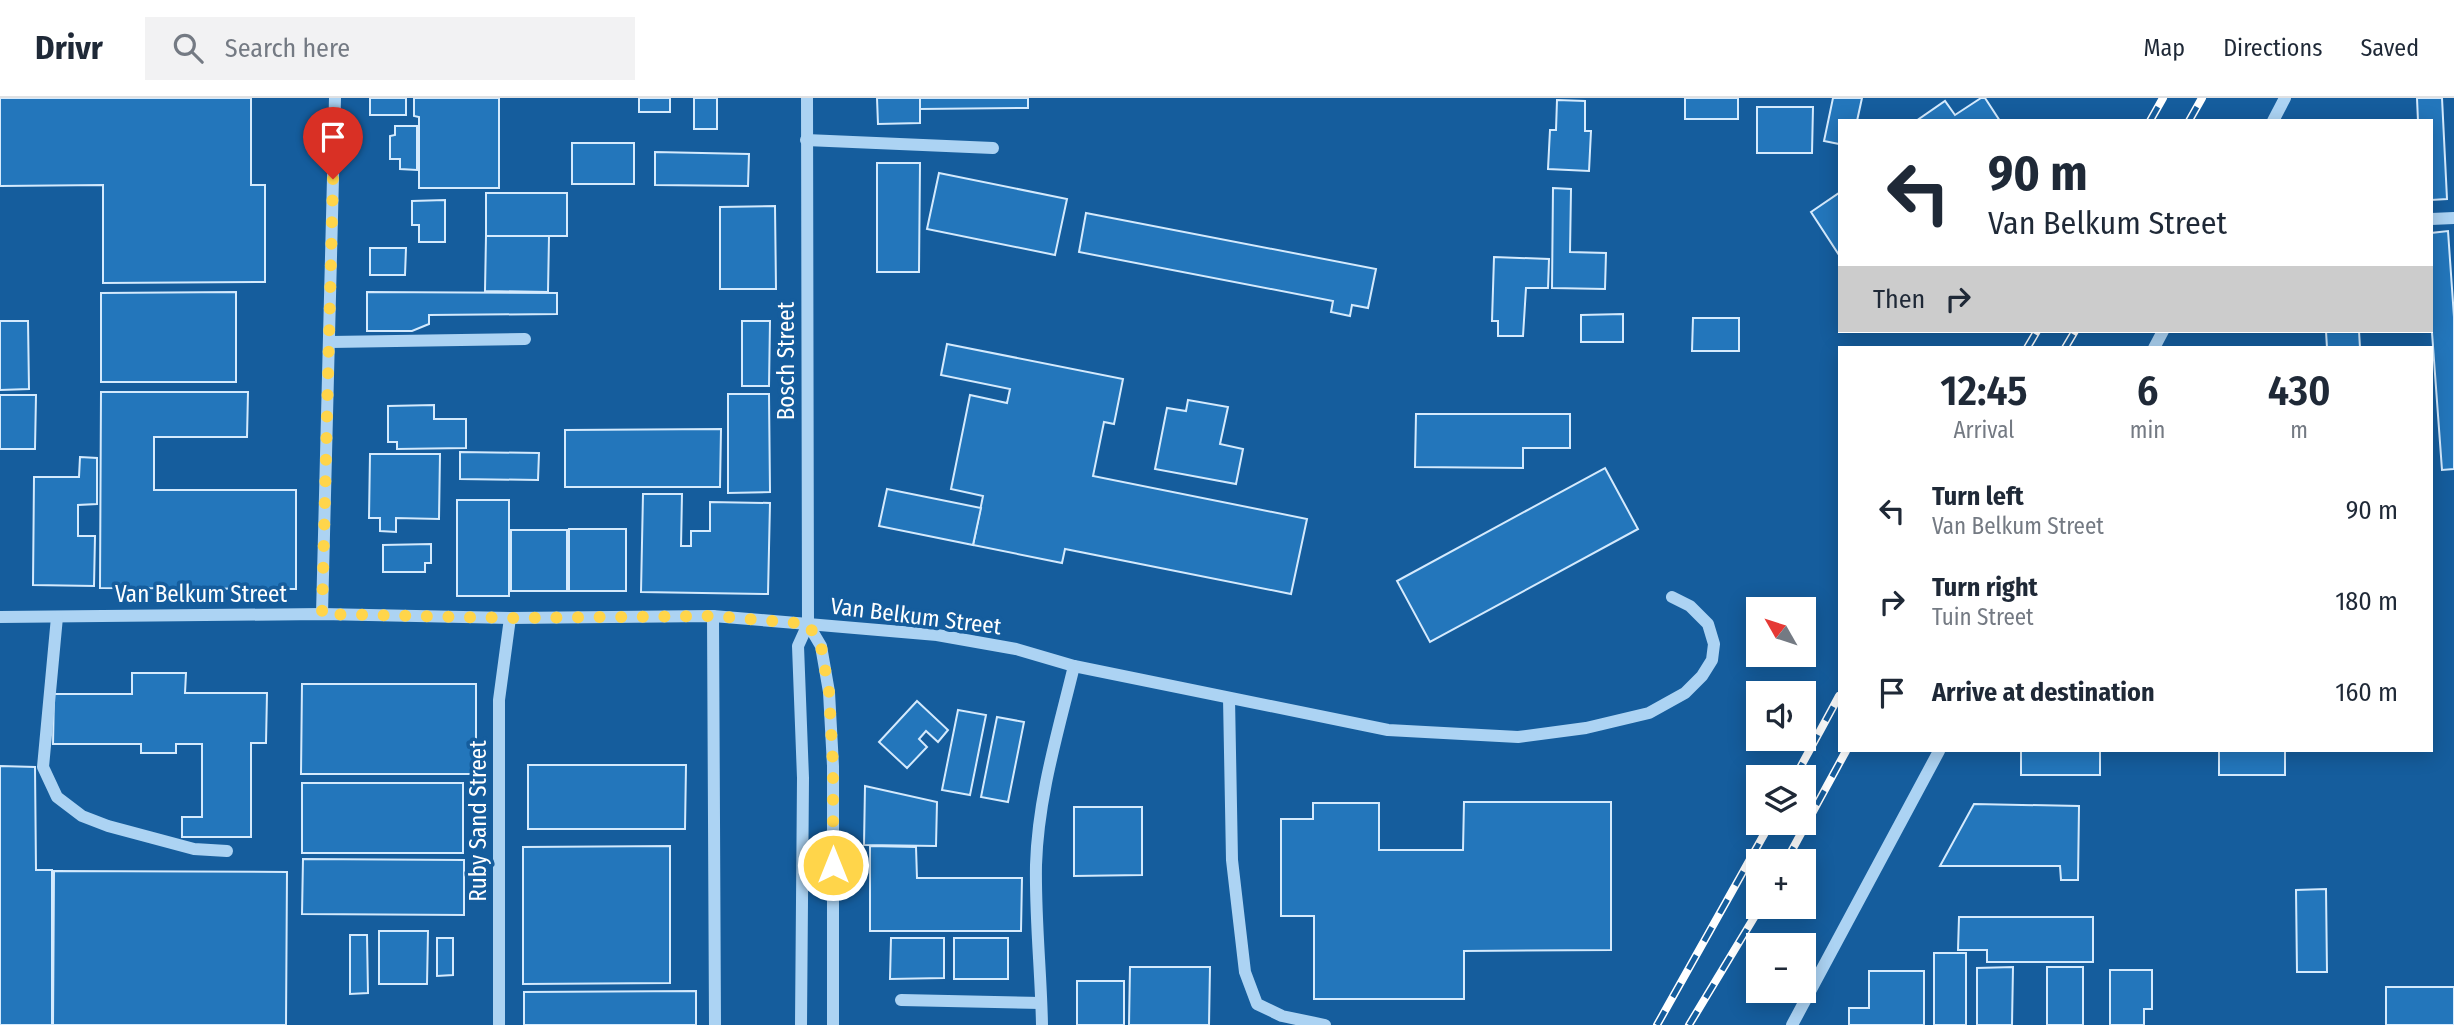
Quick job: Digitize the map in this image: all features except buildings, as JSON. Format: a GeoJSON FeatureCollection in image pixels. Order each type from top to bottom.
{"type":"FeatureCollection","features":[{"type":"Feature","properties":{"kind":"street"},"geometry":{"type":"LineString","coordinates":[[322,614],[335,98]]}},
{"type":"Feature","properties":{"kind":"street","name":"Bosch Street"},"geometry":{"type":"LineString","coordinates":[[801,1025],[803,779],[798,646],[808,624],[807,98]]}},
{"type":"Feature","properties":{"kind":"street"},"geometry":{"type":"LineString","coordinates":[[2274,119],[2285,98]]}},
{"type":"Feature","properties":{"kind":"street"},"geometry":{"type":"LineString","coordinates":[[806,140],[993,148]]}},
{"type":"Feature","properties":{"kind":"street"},"geometry":{"type":"LineString","coordinates":[[2433,219],[2454,218]]}},
{"type":"Feature","properties":{"kind":"street"},"geometry":{"type":"LineString","coordinates":[[330,342],[525,339]]}},
{"type":"Feature","properties":{"kind":"street","name":"Van Belkum Street"},"geometry":{"type":"LineString","coordinates":[[0,617],[322,614],[510,618],[713,616],[937,635],[1016,649],[1074,666],[1388,730],[1518,737],[1586,728],[1649,713],[1685,693],[1702,676],[1712,660],[1714,644],[1708,624],[1690,606],[1672,597]]}},
{"type":"Feature","properties":{"kind":"street"},"geometry":{"type":"LineString","coordinates":[[713,616],[715,1025]]}},
{"type":"Feature","properties":{"kind":"street"},"geometry":{"type":"LineString","coordinates":[[57,617],[43,767],[57,797],[82,816],[108,825],[194,849],[227,851]]}},
{"type":"Feature","properties":{"kind":"street","name":"Ruby Sand Street"},"geometry":{"type":"LineString","coordinates":[[499,1025],[499,700],[510,618]]}},
{"type":"Feature","properties":{"kind":"street","name":"Bosch Street"},"geometry":{"type":"LineString","coordinates":[[808,624],[821,646],[829,692],[833,766],[833,1025]]}},
{"type":"Feature","properties":{"kind":"street"},"geometry":{"type":"LineString","coordinates":[[1042,1025],[1036,865],[1040,813],[1074,666]]}},
{"type":"Feature","properties":{"kind":"street"},"geometry":{"type":"LineString","coordinates":[[1229,698],[1233,860],[1245,972],[1257,1003],[1282,1016],[1325,1025]]}},
{"type":"Feature","properties":{"kind":"street"},"geometry":{"type":"LineString","coordinates":[[1792,1025],[1938,752]]}},
{"type":"Feature","properties":{"kind":"street"},"geometry":{"type":"LineString","coordinates":[[901,1000],[1041,1003]]}},
{"type":"Feature","properties":{"kind":"railway"},"geometry":{"type":"LineString","coordinates":[[2151,119],[2163,98]]}},
{"type":"Feature","properties":{"kind":"railway"},"geometry":{"type":"LineString","coordinates":[[2190,119],[2202,98]]}},
{"type":"Feature","properties":{"kind":"railway"},"geometry":{"type":"LineString","coordinates":[[2028,346],[2036,333]]}},
{"type":"Feature","properties":{"kind":"railway"},"geometry":{"type":"LineString","coordinates":[[2066,346],[2074,333]]}},
{"type":"Feature","properties":{"kind":"railway"},"geometry":{"type":"LineString","coordinates":[[1802,765],[1838,698]]}},
{"type":"Feature","properties":{"kind":"railway"},"geometry":{"type":"LineString","coordinates":[[1793,849],[1845,752]]}},
{"type":"Feature","properties":{"kind":"railway"},"geometry":{"type":"LineString","coordinates":[[1657,1025],[1764,835]]}},
{"type":"Feature","properties":{"kind":"railway"},"geometry":{"type":"LineString","coordinates":[[1689,1025],[1753,919]]}},
{"type":"Feature","properties":{"kind":"route"},"geometry":{"type":"LineString","coordinates":[[333,179],[322,614],[510,618],[713,616],[808,624],[821,646],[829,692],[833,766],[833,865]]}}]}
